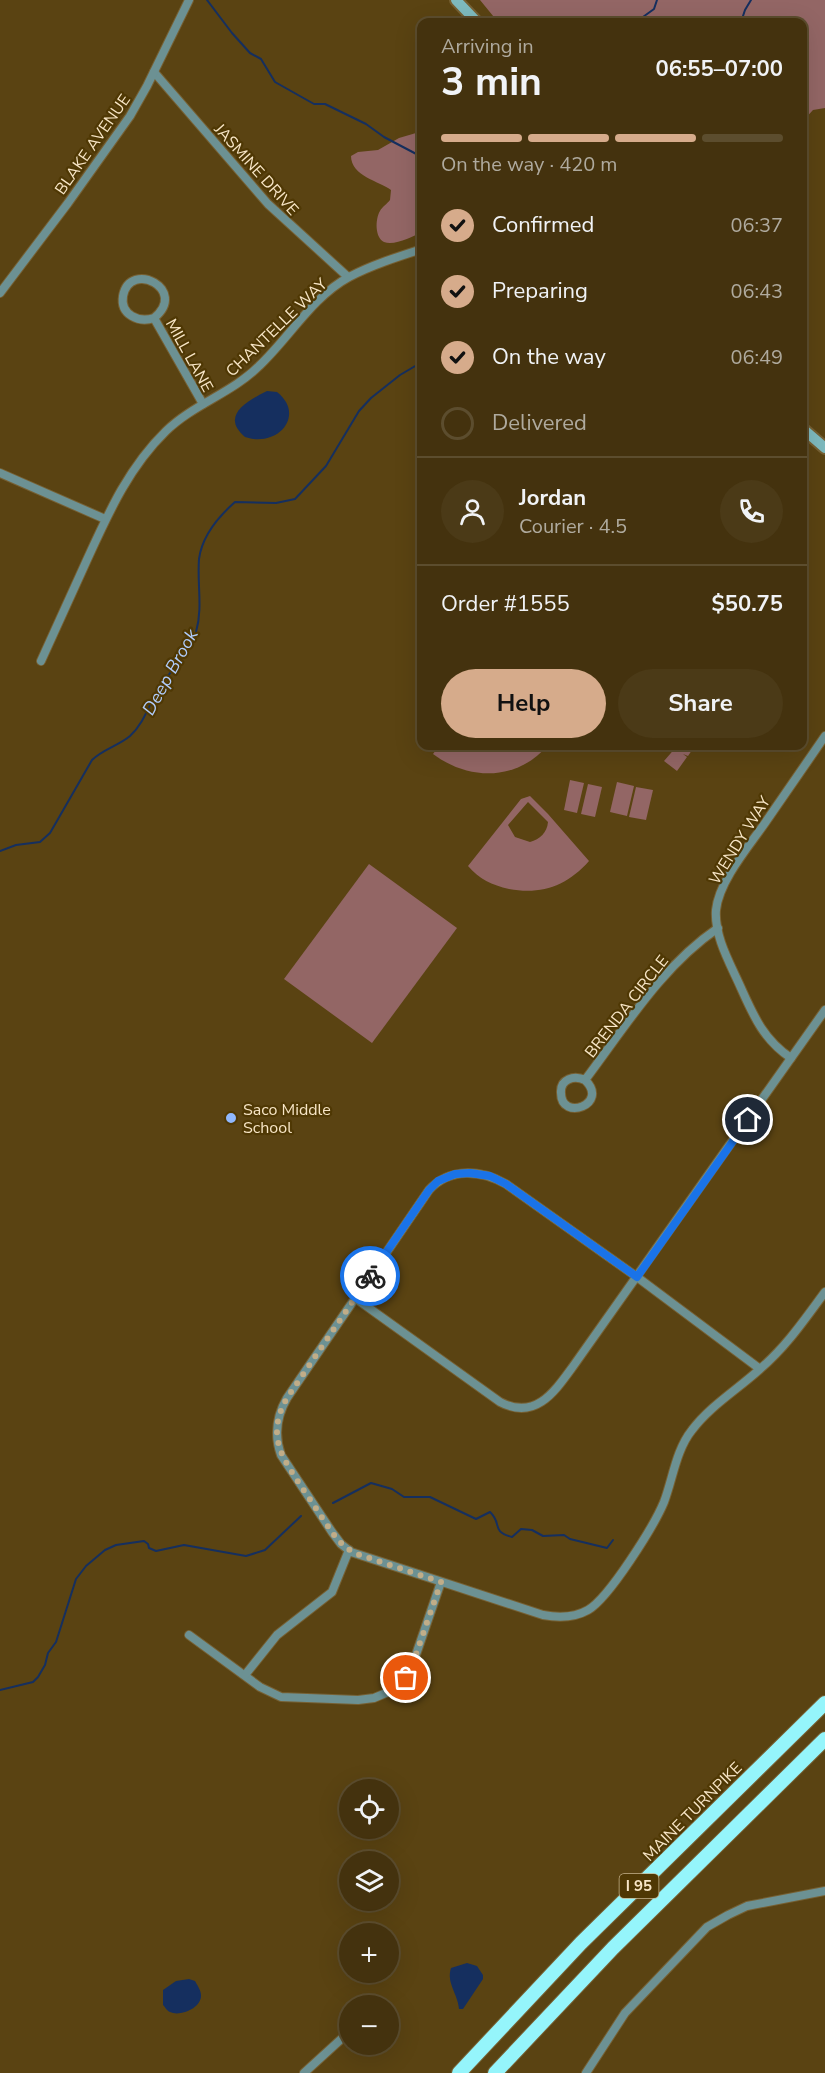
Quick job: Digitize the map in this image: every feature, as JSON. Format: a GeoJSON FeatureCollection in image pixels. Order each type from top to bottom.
{"type":"FeatureCollection","features":[{"type":"Feature","properties":{"kind":"highway","name":"MAINE TURNPIKE"},"geometry":{"type":"LineString","coordinates":[[459,2073],[581,1943],[825,1703]]}},
{"type":"Feature","properties":{"kind":"highway","name":"I 95"},"geometry":{"type":"LineString","coordinates":[[495,2073],[629,1932],[825,1739]]}},
{"type":"Feature","properties":{"kind":"highway"},"geometry":{"type":"LineString","coordinates":[[760,1803],[825,1752]]}},
{"type":"Feature","properties":{"kind":"main road"},"geometry":{"type":"LineString","coordinates":[[456,0],[473,18]]}},
{"type":"Feature","properties":{"kind":"main road"},"geometry":{"type":"LineString","coordinates":[[807,432],[825,448]]}},
{"type":"Feature","properties":{"kind":"street","name":"BLAKE AVENUE"},"geometry":{"type":"LineString","coordinates":[[0,293],[120,131],[139,101],[189,0]]}},
{"type":"Feature","properties":{"kind":"street","name":"JASMINE DRIVE"},"geometry":{"type":"LineString","coordinates":[[154,72],[268,204],[348,278]]}},
{"type":"Feature","properties":{"kind":"street","name":"CHANTELLE WAY"},"geometry":{"type":"LineString","coordinates":[[41,661],[105,519],[123,485],[145,454],[176,423],[245,379],[260,366],[322,298],[348,278],[417,251]]}},
{"type":"Feature","properties":{"kind":"street","name":"MILL LANE"},"geometry":{"type":"LineString","coordinates":[[145,279],[158,284],[162,289],[165,302],[154,318],[140,320],[128,314],[123,301],[124,294],[132,282],[145,279]]}},
{"type":"Feature","properties":{"kind":"street","name":"MILL LANE"},"geometry":{"type":"LineString","coordinates":[[154,318],[203,404]]}},
{"type":"Feature","properties":{"kind":"street"},"geometry":{"type":"LineString","coordinates":[[0,473],[105,519]]}},
{"type":"Feature","properties":{"kind":"street","name":"WENDY WAY"},"geometry":{"type":"LineString","coordinates":[[790,1058],[772,1045],[762,1030],[732,968],[718,928],[717,904],[730,875],[825,736]]}},
{"type":"Feature","properties":{"kind":"street","name":"BRENDA CIRCLE"},"geometry":{"type":"LineString","coordinates":[[585,1080],[663,977],[696,944],[718,928]]}},
{"type":"Feature","properties":{"kind":"street"},"geometry":{"type":"LineString","coordinates":[[355,1298],[500,1402],[512,1407],[526,1407],[541,1403],[556,1390],[825,1010]]}},
{"type":"Feature","properties":{"kind":"street","name":"BRENDA CIRCLE"},"geometry":{"type":"LineString","coordinates":[[570,1078],[585,1080],[592,1094],[588,1103],[579,1108],[569,1107],[562,1100],[563,1085],[570,1078]]}},
{"type":"Feature","properties":{"kind":"street"},"geometry":{"type":"LineString","coordinates":[[760,1369],[637,1277],[506,1184],[484,1174],[464,1173],[444,1178],[429,1190],[287,1398],[280,1409],[276,1427],[281,1455],[337,1539],[349,1550],[553,1617],[576,1615],[590,1609],[602,1598],[657,1516],[681,1449],[692,1429],[704,1417],[760,1369],[780,1351],[825,1292]]}},
{"type":"Feature","properties":{"kind":"street"},"geometry":{"type":"LineString","coordinates":[[245,1675],[277,1635],[332,1592],[349,1550]]}},
{"type":"Feature","properties":{"kind":"street"},"geometry":{"type":"LineString","coordinates":[[189,1635],[260,1687],[281,1697],[358,1700],[382,1696],[400,1684],[410,1672],[441,1582]]}},
{"type":"Feature","properties":{"kind":"street"},"geometry":{"type":"LineString","coordinates":[[586,2073],[625,2013],[707,1927],[747,1906],[825,1891]]}},
{"type":"Feature","properties":{"kind":"street"},"geometry":{"type":"LineString","coordinates":[[304,2073],[339,2041]]}},
{"type":"Feature","properties":{"kind":"shaded area"},"geometry":{"type":"Polygon","coordinates":[[[480,0],[825,0],[825,108],[813,110],[807,117],[807,18],[495,18],[480,0]]]}},
{"type":"Feature","properties":{"kind":"shaded area"},"geometry":{"type":"Polygon","coordinates":[[[417,129],[417,234],[398,242],[384,242],[377,233],[377,219],[378,214],[390,200],[391,190],[360,173],[352,163],[351,156],[358,152],[378,150],[399,138],[416,133],[417,129]]]}},
{"type":"Feature","properties":{"kind":"shaded area"},"geometry":{"type":"Polygon","coordinates":[[[436,750],[543,750],[522,766],[492,773],[477,773],[462,769],[433,754],[436,750]]]}},
{"type":"Feature","properties":{"kind":"shaded area"},"geometry":{"type":"Polygon","coordinates":[[[674,750],[692,750],[688,756],[683,754],[687,757],[677,771],[664,761],[674,750]]]}},
{"type":"Feature","properties":{"kind":"shaded area"},"geometry":{"type":"Polygon","coordinates":[[[570,780],[584,783],[577,813],[564,810],[570,780]]]}},
{"type":"Feature","properties":{"kind":"shaded area"},"geometry":{"type":"Polygon","coordinates":[[[617,782],[634,786],[627,816],[610,812],[617,782]]]}},
{"type":"Feature","properties":{"kind":"shaded area"},"geometry":{"type":"Polygon","coordinates":[[[588,784],[602,787],[595,817],[581,814],[588,784]]]}},
{"type":"Feature","properties":{"kind":"shaded area"},"geometry":{"type":"Polygon","coordinates":[[[636,787],[653,790],[646,820],[629,817],[636,787]]]}},
{"type":"Feature","properties":{"kind":"shaded area"},"geometry":{"type":"Polygon","coordinates":[[[530,796],[589,861],[572,877],[553,887],[532,891],[509,889],[486,881],[468,866],[521,799],[530,796]],[[528,802],[508,825],[515,837],[530,842],[542,835],[548,822],[528,802]]]}},
{"type":"Feature","properties":{"kind":"shaded area"},"geometry":{"type":"Polygon","coordinates":[[[369,864],[457,928],[372,1043],[284,979],[369,864]]]}},
{"type":"Feature","properties":{"kind":"water"},"geometry":{"type":"Polygon","coordinates":[[[267,391],[277,392],[285,401],[289,410],[288,419],[277,434],[268,438],[245,437],[235,422],[236,416],[245,404],[267,391]]]}},
{"type":"Feature","properties":{"kind":"water"},"geometry":{"type":"Polygon","coordinates":[[[467,1963],[477,1966],[483,1979],[463,2009],[459,2009],[450,1973],[451,1968],[467,1963]]]}},
{"type":"Feature","properties":{"kind":"water"},"geometry":{"type":"Polygon","coordinates":[[[189,1979],[195,1981],[200,1991],[198,2004],[184,2012],[169,2011],[163,2005],[163,1990],[176,1981],[189,1979]]]}},
{"type":"Feature","properties":{"kind":"waterway"},"geometry":{"type":"LineString","coordinates":[[207,0],[250,53],[261,59],[275,82],[314,104],[325,104],[366,124],[384,137],[417,154]]}},
{"type":"Feature","properties":{"kind":"waterway","name":"Deep Brook"},"geometry":{"type":"LineString","coordinates":[[642,18],[654,9],[657,0]]}},
{"type":"Feature","properties":{"kind":"waterway"},"geometry":{"type":"LineString","coordinates":[[742,18],[751,0]]}},
{"type":"Feature","properties":{"kind":"waterway","name":"Deep Brook"},"geometry":{"type":"LineString","coordinates":[[0,851],[16,845],[40,842],[50,833],[92,760],[130,736],[139,725],[158,689],[193,640],[199,614],[199,559],[207,535],[223,514],[235,502],[276,503],[295,499],[326,466],[359,411],[371,398],[417,365]]}},
{"type":"Feature","properties":{"kind":"waterway"},"geometry":{"type":"LineString","coordinates":[[333,1503],[371,1483],[392,1489],[404,1497],[430,1497],[476,1519],[490,1512],[499,1530],[512,1537],[521,1529],[532,1530],[543,1536],[564,1535],[570,1539],[607,1548],[613,1540]]}},
{"type":"Feature","properties":{"kind":"waterway"},"geometry":{"type":"LineString","coordinates":[[0,1690],[33,1682],[38,1677],[45,1665],[48,1653],[56,1642],[76,1579],[86,1566],[105,1550],[116,1545],[144,1541],[149,1548],[156,1551],[184,1545],[246,1556],[265,1550],[301,1516]]}},
{"type":"Feature","properties":{"kind":"way so far"},"geometry":{"type":"LineString","coordinates":[[370,1276],[280,1409],[276,1433],[281,1455],[337,1539],[346,1548],[351,1552],[441,1582],[406,1678]]}},
{"type":"Feature","properties":{"kind":"place","name":"Saco Middle School"},"geometry":{"type":"Point","coordinates":[231,1118]}},
{"type":"Feature","properties":{"kind":"route"},"geometry":{"type":"LineString","coordinates":[[370,1276],[429,1190],[438,1181],[464,1173],[477,1173],[490,1176],[506,1184],[637,1277],[748,1120]]}}]}
